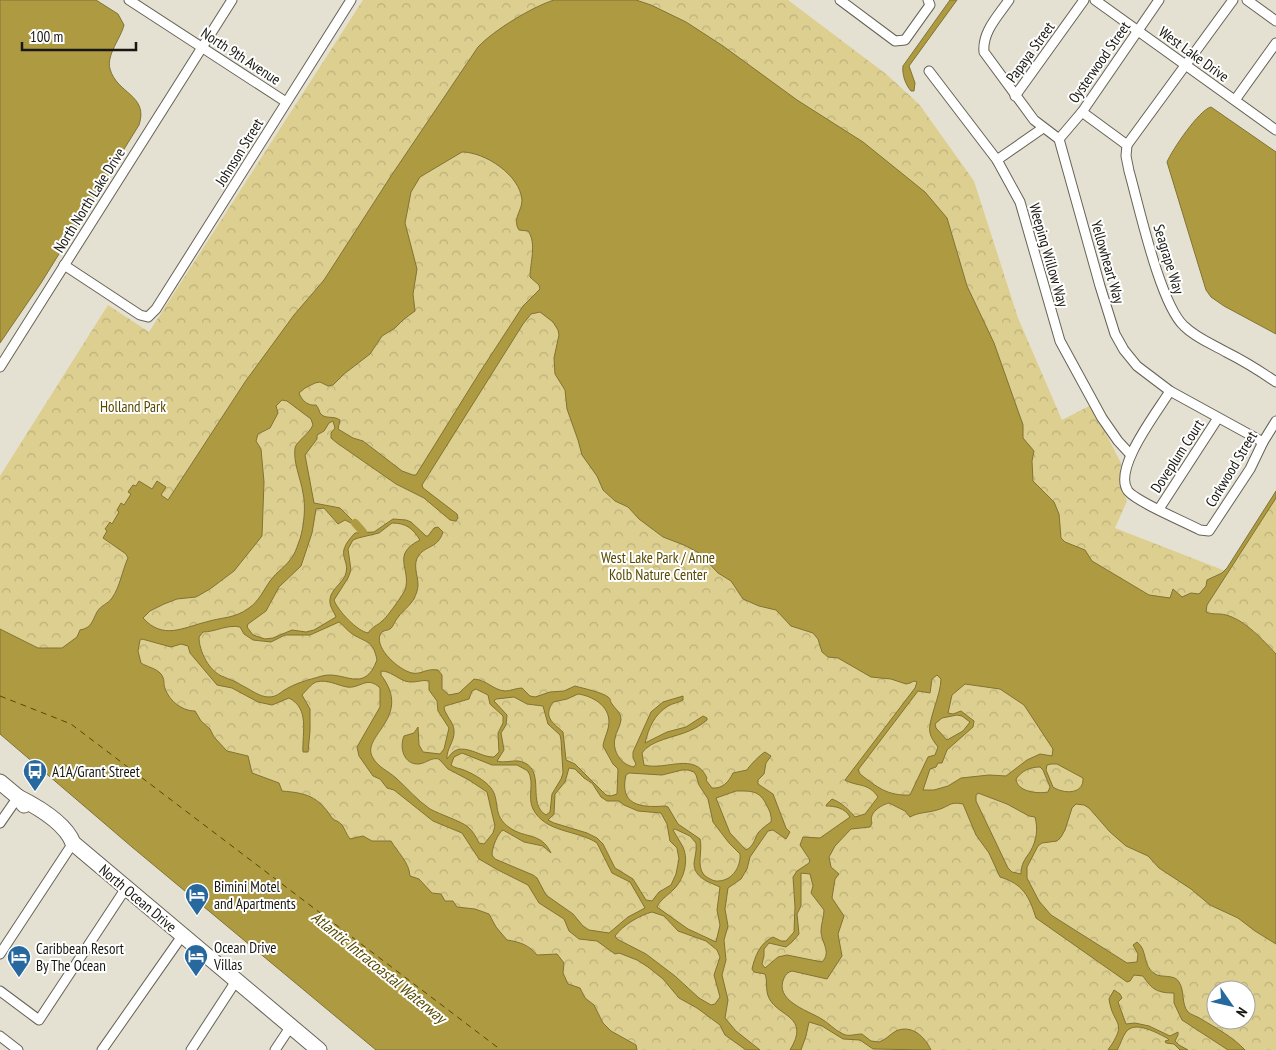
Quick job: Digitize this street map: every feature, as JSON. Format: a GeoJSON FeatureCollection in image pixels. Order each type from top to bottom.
{"type":"FeatureCollection","features":[{"type":"Feature","properties":{"kind":"main road","name":"North Ocean Drive"},"geometry":{"type":"LineString","coordinates":[[0,782],[18,797],[37,806],[70,834],[73,843],[319,1050]]}},
{"type":"Feature","properties":{"kind":"street","name":"North 9th Avenue"},"geometry":{"type":"LineString","coordinates":[[129,0],[286,102]]}},
{"type":"Feature","properties":{"kind":"street","name":"North North Lake Drive"},"geometry":{"type":"LineString","coordinates":[[0,367],[232,0]]}},
{"type":"Feature","properties":{"kind":"street","name":"Johnson Street"},"geometry":{"type":"LineString","coordinates":[[64,265],[140,315],[148,317],[156,309],[351,0]]}},
{"type":"Feature","properties":{"kind":"street"},"geometry":{"type":"LineString","coordinates":[[840,0],[895,41],[905,40],[929,3]]}},
{"type":"Feature","properties":{"kind":"street"},"geometry":{"type":"LineString","coordinates":[[1009,0],[986,33],[983,41],[984,52],[1034,120],[1059,139]]}},
{"type":"Feature","properties":{"kind":"street","name":"Papaya Street"},"geometry":{"type":"LineString","coordinates":[[1015,96],[1084,0]]}},
{"type":"Feature","properties":{"kind":"street","name":"West Lake Drive"},"geometry":{"type":"LineString","coordinates":[[1095,0],[1276,130]]}},
{"type":"Feature","properties":{"kind":"street","name":"Oysterwood Street"},"geometry":{"type":"LineString","coordinates":[[1059,139],[1082,112],[1159,0]]}},
{"type":"Feature","properties":{"kind":"street"},"geometry":{"type":"LineString","coordinates":[[1082,112],[1127,144],[1233,0]]}},
{"type":"Feature","properties":{"kind":"street"},"geometry":{"type":"LineString","coordinates":[[1247,0],[1276,21]]}},
{"type":"Feature","properties":{"kind":"street"},"geometry":{"type":"LineString","coordinates":[[1235,100],[1276,43]]}},
{"type":"Feature","properties":{"kind":"street","name":"Weeping Willow Way"},"geometry":{"type":"LineString","coordinates":[[929,71],[998,160],[1020,202],[1060,341],[1102,418],[1130,454]]}},
{"type":"Feature","properties":{"kind":"street"},"geometry":{"type":"LineString","coordinates":[[998,160],[1043,128]]}},
{"type":"Feature","properties":{"kind":"street","name":"Yellowheart Way"},"geometry":{"type":"LineString","coordinates":[[1059,139],[1100,286],[1115,334],[1124,350],[1137,366],[1170,391],[1263,442]]}},
{"type":"Feature","properties":{"kind":"street","name":"Seagrape Way"},"geometry":{"type":"LineString","coordinates":[[1127,144],[1126,156],[1129,171],[1169,306],[1182,325],[1200,339],[1249,364],[1276,382]]}},
{"type":"Feature","properties":{"kind":"street"},"geometry":{"type":"LineString","coordinates":[[1159,509],[1140,500],[1128,490],[1124,478],[1125,467],[1130,454],[1170,391]]}},
{"type":"Feature","properties":{"kind":"street","name":"Doveplum Court"},"geometry":{"type":"LineString","coordinates":[[1159,509],[1218,418]]}},
{"type":"Feature","properties":{"kind":"street","name":"Corkwood Street"},"geometry":{"type":"LineString","coordinates":[[1159,509],[1200,530],[1208,530],[1250,470],[1263,442],[1276,421]]}},
{"type":"Feature","properties":{"kind":"street"},"geometry":{"type":"LineString","coordinates":[[0,823],[18,797]]}},
{"type":"Feature","properties":{"kind":"street"},"geometry":{"type":"LineString","coordinates":[[0,954],[73,843]]}},
{"type":"Feature","properties":{"kind":"street"},"geometry":{"type":"LineString","coordinates":[[0,991],[39,1020],[126,888]]}},
{"type":"Feature","properties":{"kind":"street"},"geometry":{"type":"LineString","coordinates":[[102,1050],[182,936]]}},
{"type":"Feature","properties":{"kind":"street"},"geometry":{"type":"LineString","coordinates":[[191,1050],[236,981]]}},
{"type":"Feature","properties":{"kind":"street"},"geometry":{"type":"LineString","coordinates":[[275,1050],[291,1026]]}},
{"type":"Feature","properties":{"kind":"street"},"geometry":{"type":"LineString","coordinates":[[0,1036],[18,1050]]}},
{"type":"Feature","properties":{"kind":"green space","name":"Holland Park"},"geometry":{"type":"Polygon","coordinates":[[[363,0],[554,0],[514,20],[494,33],[478,47],[324,280],[245,382],[168,500],[161,495],[156,482],[152,489],[133,485],[131,494],[124,505],[121,504],[117,510],[119,512],[112,524],[109,523],[105,529],[107,531],[103,538],[126,554],[128,558],[115,594],[99,610],[89,626],[80,630],[78,637],[62,648],[38,648],[0,629],[0,476],[108,305],[149,332],[363,0]]]}},
{"type":"Feature","properties":{"kind":"green space","name":"West Lake Park / Anne Kolb Nature Center"},"geometry":{"type":"Polygon","coordinates":[[[559,0],[788,0],[886,74],[919,104],[974,181],[1018,318],[1062,420],[1091,405],[1121,463],[1120,484],[1127,501],[1115,528],[1228,572],[1276,497],[1276,1050],[576,1050],[85,655],[484,45],[559,0]]]}},
{"type":"Feature","properties":{"kind":"water"},"geometry":{"type":"Polygon","coordinates":[[[0,0],[96,0],[118,14],[124,25],[110,58],[110,69],[119,84],[136,101],[140,107],[141,115],[139,125],[41,283],[0,343],[0,0]]]}},
{"type":"Feature","properties":{"kind":"water","name":"Atlantic Intracoastal Waterway"},"geometry":{"type":"Polygon","coordinates":[[[554,0],[636,0],[651,5],[686,22],[723,46],[797,100],[863,142],[925,192],[947,218],[967,286],[994,343],[1023,425],[1023,438],[1034,451],[1032,461],[1033,481],[1054,502],[1059,514],[1061,538],[1065,542],[1085,550],[1092,561],[1149,595],[1170,598],[1173,589],[1182,597],[1191,593],[1199,594],[1206,586],[1207,580],[1222,573],[1227,568],[1276,491],[1276,498],[1207,605],[1206,612],[1226,615],[1240,621],[1276,654],[1276,944],[1238,918],[1210,905],[1191,889],[1159,868],[1148,856],[1126,846],[1084,805],[1076,804],[1072,808],[1061,837],[1057,841],[1042,843],[1038,846],[1027,867],[1027,878],[1039,901],[1051,915],[1127,963],[1137,962],[1138,954],[1133,945],[1137,942],[1143,949],[1146,962],[1151,971],[1158,975],[1174,978],[1179,982],[1186,1009],[1206,1022],[1206,1030],[1219,1030],[1245,1050],[1228,1050],[1182,1020],[1174,1003],[1174,993],[1156,990],[1149,985],[1143,976],[1134,975],[1127,982],[1036,918],[1028,897],[1020,887],[1000,877],[989,853],[976,835],[963,804],[952,804],[941,809],[910,817],[905,811],[889,803],[874,813],[870,827],[851,829],[835,846],[829,857],[831,867],[839,874],[835,879],[832,898],[844,916],[838,934],[842,956],[827,979],[792,971],[788,973],[784,978],[783,992],[787,998],[800,1008],[823,1020],[845,1035],[862,1034],[871,1041],[879,1042],[896,1031],[907,1029],[922,1036],[931,1050],[873,1049],[860,1040],[843,1039],[822,1026],[809,1022],[801,1050],[790,1050],[797,1030],[795,1024],[769,998],[765,974],[754,972],[752,969],[755,959],[761,946],[768,940],[773,937],[786,941],[794,932],[793,877],[810,860],[800,845],[803,837],[820,838],[850,817],[843,810],[826,806],[827,804],[832,799],[845,806],[855,817],[865,814],[878,797],[870,789],[845,780],[915,688],[917,682],[914,681],[906,684],[891,679],[871,677],[838,658],[828,657],[822,652],[818,639],[813,633],[791,626],[776,610],[759,606],[743,599],[731,581],[718,573],[699,553],[663,537],[639,519],[628,507],[615,501],[603,490],[597,476],[582,455],[567,409],[565,390],[555,374],[554,358],[559,335],[558,330],[553,322],[540,312],[531,314],[523,324],[422,485],[423,488],[457,514],[458,518],[456,521],[450,520],[424,498],[396,484],[337,443],[331,438],[331,433],[335,428],[333,421],[329,423],[324,431],[317,435],[317,439],[305,455],[314,503],[340,508],[355,523],[353,524],[345,520],[338,524],[324,508],[316,509],[312,533],[301,566],[279,587],[266,611],[248,624],[247,627],[253,635],[265,639],[273,638],[292,630],[306,632],[314,630],[336,617],[331,607],[330,599],[332,593],[345,576],[345,547],[355,533],[374,532],[393,519],[411,522],[426,536],[434,528],[438,527],[443,532],[441,537],[417,558],[418,587],[414,599],[391,628],[383,631],[380,635],[379,641],[384,652],[401,668],[412,673],[438,670],[442,675],[442,689],[449,695],[459,693],[474,679],[483,681],[501,690],[507,691],[522,688],[530,696],[535,697],[550,692],[564,691],[575,686],[606,695],[621,717],[614,743],[616,752],[621,760],[634,767],[636,764],[633,752],[651,712],[663,702],[683,696],[683,700],[668,706],[656,717],[650,727],[645,743],[667,732],[686,727],[703,716],[707,720],[692,730],[651,745],[642,753],[644,765],[695,765],[702,770],[712,788],[725,784],[733,773],[747,770],[765,752],[771,756],[766,763],[764,774],[758,780],[758,784],[773,794],[786,828],[790,832],[786,839],[773,830],[768,831],[750,857],[747,869],[741,879],[728,888],[725,909],[728,926],[724,940],[726,960],[722,975],[728,1000],[725,1018],[736,1031],[760,1050],[746,1050],[725,1035],[720,1025],[697,1008],[679,998],[663,979],[637,960],[619,953],[615,954],[597,941],[579,939],[569,931],[564,919],[539,903],[528,885],[479,859],[462,833],[433,821],[394,790],[387,788],[380,779],[373,776],[359,756],[357,747],[380,707],[380,688],[375,684],[367,682],[347,687],[320,681],[310,686],[302,695],[310,709],[308,752],[303,752],[304,722],[300,708],[289,698],[272,705],[258,702],[232,688],[217,685],[190,653],[188,646],[181,644],[171,647],[142,639],[140,640],[138,651],[141,663],[157,670],[161,674],[168,695],[175,703],[185,709],[195,711],[201,721],[210,729],[214,737],[227,751],[248,756],[252,773],[279,783],[282,791],[298,793],[316,800],[332,818],[342,825],[350,839],[363,836],[372,841],[391,841],[405,862],[410,876],[419,879],[432,893],[441,894],[445,901],[453,901],[457,907],[475,909],[489,914],[496,927],[507,940],[524,944],[537,955],[557,954],[564,963],[563,973],[568,984],[580,988],[585,998],[594,1005],[603,1023],[611,1031],[636,1045],[637,1050],[376,1050],[132,847],[0,734],[0,629],[38,648],[62,648],[77,637],[80,630],[89,626],[99,610],[115,594],[128,558],[126,554],[103,538],[107,531],[105,529],[110,522],[112,524],[119,512],[117,510],[121,503],[124,505],[131,494],[128,492],[139,481],[152,489],[157,481],[166,487],[161,495],[168,500],[245,382],[294,315],[324,280],[478,47],[485,40],[525,13],[554,0]],[[462,152],[420,177],[411,192],[405,223],[417,269],[413,294],[415,311],[382,336],[370,354],[333,385],[328,386],[320,382],[315,383],[299,393],[310,405],[316,405],[322,415],[340,420],[338,429],[353,438],[363,441],[402,471],[416,475],[523,306],[540,289],[539,285],[530,277],[533,247],[531,236],[528,231],[519,230],[517,226],[522,200],[520,191],[515,182],[500,167],[481,156],[462,152]],[[282,400],[276,406],[278,413],[270,428],[258,434],[256,441],[261,449],[264,482],[262,536],[234,571],[210,589],[196,597],[177,599],[150,611],[143,618],[150,625],[165,631],[181,629],[244,612],[256,602],[272,578],[293,556],[301,534],[304,510],[304,498],[295,459],[295,448],[313,425],[311,419],[287,401],[282,400]],[[392,523],[379,533],[353,540],[348,549],[351,570],[334,600],[339,610],[348,620],[359,629],[368,633],[384,619],[404,592],[406,575],[404,557],[406,551],[420,540],[409,527],[392,523]],[[339,622],[310,635],[285,635],[271,642],[253,640],[244,634],[240,627],[235,626],[203,632],[199,637],[203,654],[214,671],[265,697],[275,696],[297,684],[322,676],[330,675],[360,679],[372,670],[377,660],[373,648],[368,642],[351,633],[339,622]],[[381,671],[381,675],[390,690],[392,703],[389,714],[373,742],[371,750],[373,758],[430,809],[465,825],[473,832],[479,843],[484,844],[493,833],[495,826],[487,792],[448,769],[439,759],[414,764],[406,759],[404,755],[402,746],[404,736],[414,733],[418,727],[419,745],[423,752],[440,754],[444,749],[449,728],[438,711],[437,701],[429,690],[429,681],[409,682],[381,671]],[[937,675],[932,679],[930,693],[918,691],[858,770],[860,774],[877,787],[895,794],[910,795],[928,757],[935,755],[938,747],[931,737],[930,728],[941,679],[937,675]],[[965,684],[952,695],[948,713],[953,714],[961,711],[974,721],[973,727],[947,750],[942,763],[938,763],[936,767],[930,769],[923,790],[934,790],[948,786],[961,778],[989,775],[1006,776],[1027,760],[1040,754],[1052,756],[1053,749],[1024,705],[1000,689],[965,684]],[[476,689],[472,691],[469,699],[445,706],[446,714],[453,725],[454,731],[447,759],[452,753],[462,749],[489,757],[494,757],[499,752],[498,733],[503,723],[503,716],[490,704],[488,695],[476,689]],[[578,694],[553,702],[549,715],[550,719],[563,732],[566,760],[575,764],[606,795],[617,794],[618,769],[603,746],[609,722],[603,706],[594,699],[578,694]],[[514,697],[496,699],[494,701],[507,715],[506,725],[501,733],[504,750],[497,761],[522,762],[531,768],[534,774],[538,804],[540,810],[546,815],[550,812],[552,794],[563,773],[560,735],[548,724],[543,706],[527,704],[514,697]],[[957,715],[942,718],[935,724],[936,728],[947,740],[963,731],[970,722],[957,715]],[[462,753],[454,757],[451,765],[473,774],[488,785],[494,793],[498,813],[504,823],[516,831],[543,842],[551,853],[543,846],[524,842],[503,830],[497,837],[493,848],[492,855],[495,859],[537,878],[546,895],[573,914],[583,926],[589,930],[609,933],[628,917],[645,908],[630,882],[612,873],[597,843],[554,827],[538,817],[531,804],[531,780],[528,771],[517,765],[492,765],[462,753]],[[1057,764],[1047,765],[1046,770],[1053,787],[1062,791],[1072,792],[1080,788],[1083,778],[1057,764]],[[1040,767],[1023,772],[1016,779],[1017,783],[1020,787],[1029,791],[1048,792],[1050,787],[1043,770],[1040,767]],[[569,768],[565,782],[555,794],[554,814],[548,820],[597,838],[603,844],[615,868],[633,879],[646,900],[652,901],[659,892],[671,885],[676,874],[679,859],[677,848],[670,841],[667,824],[661,813],[638,811],[619,801],[607,801],[601,797],[592,783],[575,769],[569,768]],[[682,770],[662,775],[629,773],[626,775],[626,793],[629,799],[640,805],[668,807],[678,824],[700,839],[700,867],[704,875],[719,881],[728,878],[735,872],[740,854],[713,822],[708,799],[699,785],[694,772],[682,770]],[[736,791],[716,798],[730,833],[746,850],[752,845],[758,833],[771,822],[769,810],[764,801],[758,794],[746,791],[736,791]],[[978,793],[976,801],[1008,868],[1012,872],[1021,874],[1025,859],[1035,839],[1037,830],[1035,817],[978,793]],[[675,829],[673,830],[685,852],[683,876],[677,886],[657,907],[688,929],[716,942],[720,925],[717,910],[720,887],[699,876],[694,863],[696,843],[690,836],[675,829]],[[801,873],[801,906],[797,914],[799,934],[786,947],[769,943],[764,949],[762,964],[765,968],[778,957],[787,955],[822,962],[825,958],[826,951],[821,935],[824,910],[811,893],[813,886],[810,874],[801,873]],[[652,912],[627,924],[615,936],[617,939],[646,954],[675,976],[699,998],[711,1005],[715,1004],[720,997],[714,975],[720,957],[717,950],[706,941],[678,931],[664,916],[652,912]]]}},
{"type":"Feature","properties":{"kind":"water"},"geometry":{"type":"Polygon","coordinates":[[[950,0],[957,0],[909,66],[915,83],[914,91],[911,91],[904,79],[903,66],[950,0]]]}},
{"type":"Feature","properties":{"kind":"water"},"geometry":{"type":"Polygon","coordinates":[[[1211,107],[1276,152],[1276,334],[1224,306],[1211,297],[1206,290],[1167,162],[1193,123],[1211,107]]]}},
{"type":"Feature","properties":{"kind":"water"},"geometry":{"type":"Polygon","coordinates":[[[1114,990],[1122,998],[1118,1002],[1126,1024],[1135,1023],[1149,1026],[1170,1036],[1178,1032],[1175,1041],[1188,1050],[1180,1050],[1174,1044],[1166,1043],[1165,1041],[1169,1040],[1167,1038],[1152,1031],[1135,1027],[1126,1032],[1117,1050],[1108,1050],[1119,1028],[1109,999],[1114,990]]]}},
{"type":"Feature","properties":{"kind":"waterway"},"geometry":{"type":"LineString","coordinates":[[355,523],[363,532]]}},
{"type":"Feature","properties":{"kind":"ferry route"},"geometry":{"type":"LineString","coordinates":[[0,696],[71,724],[501,1050]]}},
{"type":"Feature","properties":{"kind":"place","name":"A1A/Grant Street"},"geometry":{"type":"Point","coordinates":[35,792]}},
{"type":"Feature","properties":{"kind":"place","name":"Bimini Motel and Apartments"},"geometry":{"type":"Point","coordinates":[197,916]}},
{"type":"Feature","properties":{"kind":"place","name":"Ocean Drive Villas"},"geometry":{"type":"Point","coordinates":[196,977]}},
{"type":"Feature","properties":{"kind":"place","name":"Caribbean Resort By The Ocean"},"geometry":{"type":"Point","coordinates":[19,978]}}]}
